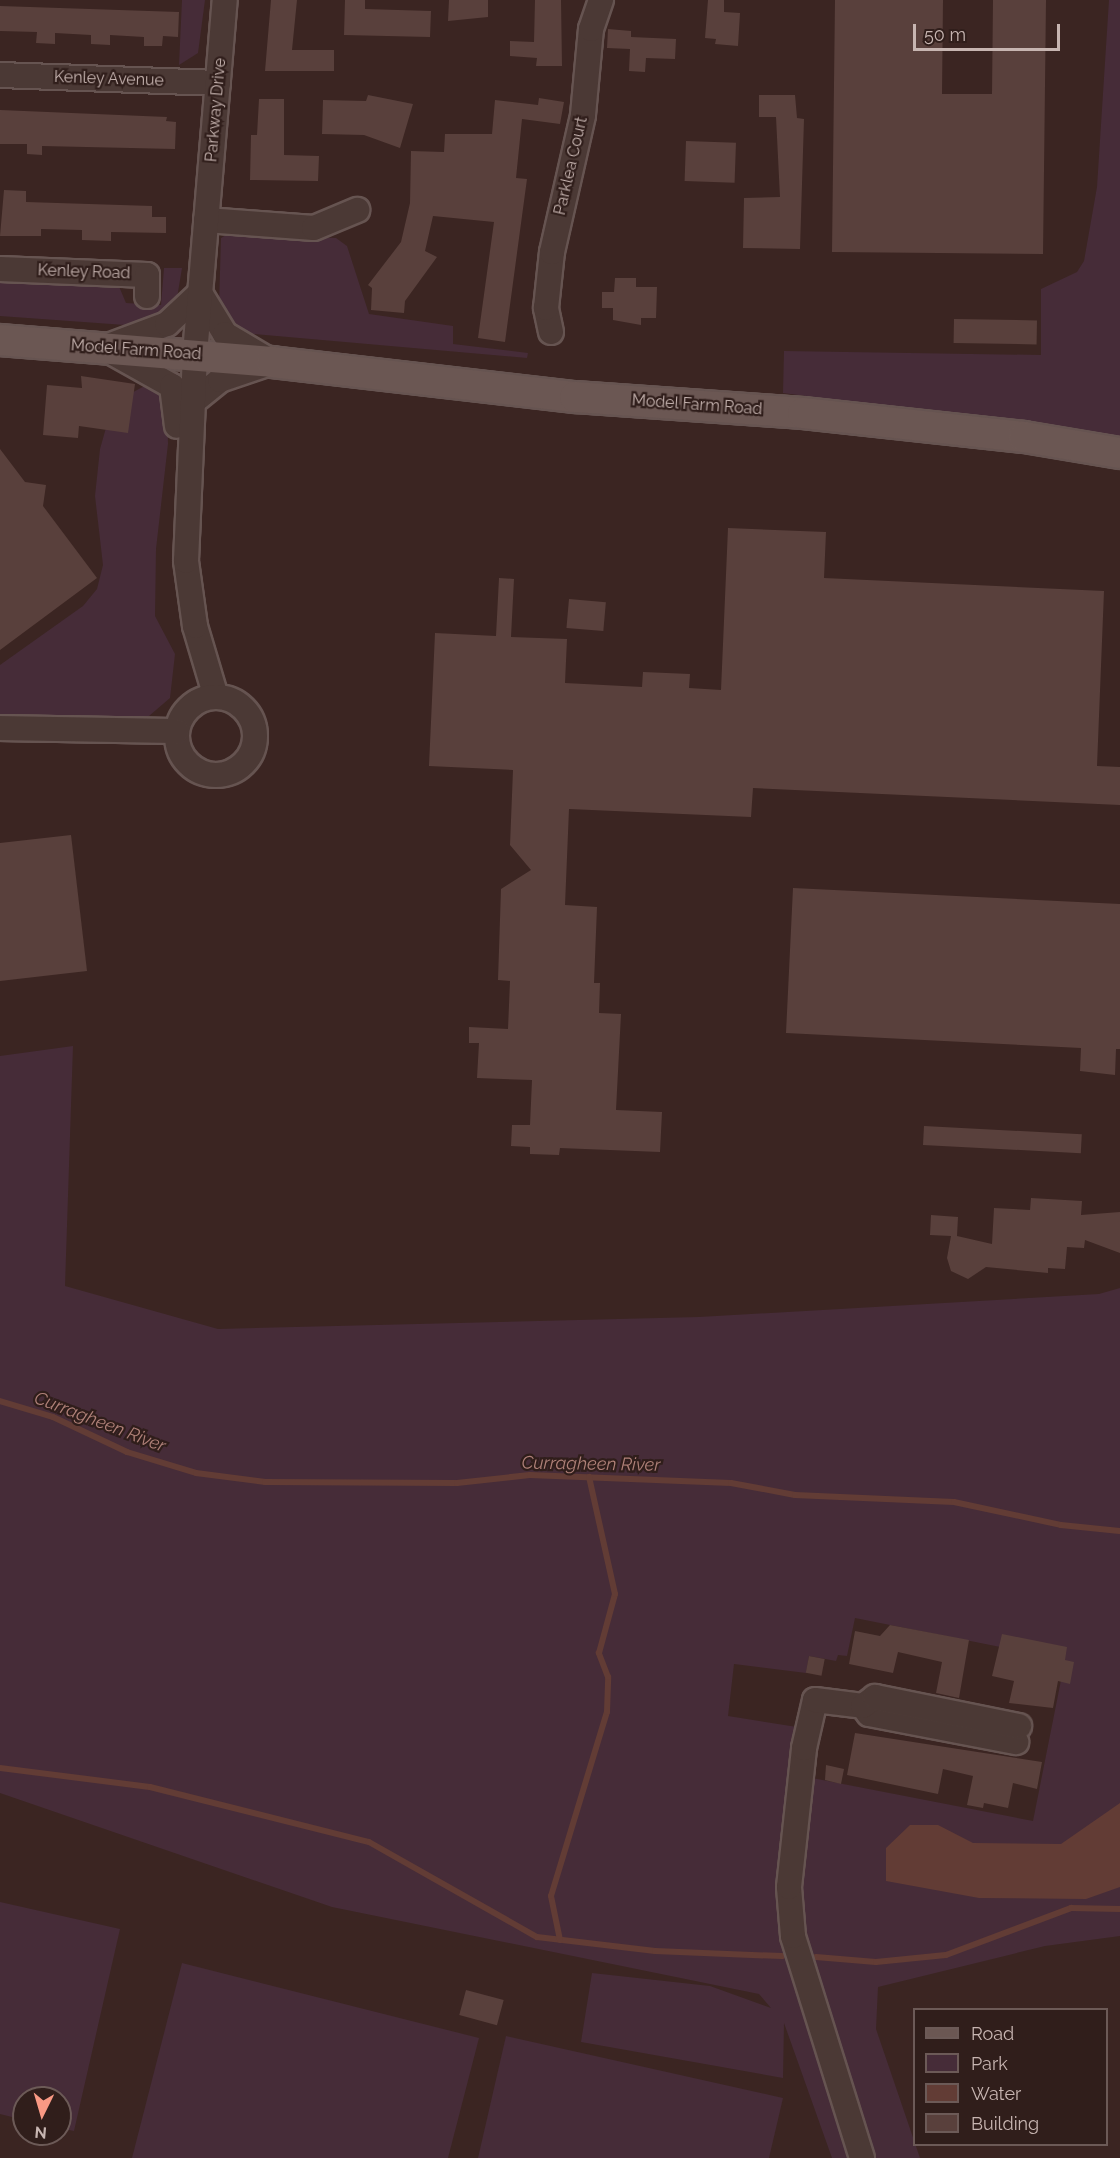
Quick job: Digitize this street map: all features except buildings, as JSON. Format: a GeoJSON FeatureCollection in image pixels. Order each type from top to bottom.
{"type":"FeatureCollection","features":[{"type":"Feature","properties":{"kind":"main road","name":"Model Farm Road"},"geometry":{"type":"LineString","coordinates":[[0,340],[195,354],[575,397],[803,413],[1024,437],[1120,453]]}},
{"type":"Feature","properties":{"kind":"street","name":"Parkway Drive"},"geometry":{"type":"LineString","coordinates":[[216,697],[189,593],[188,491],[195,354],[225,0]]}},
{"type":"Feature","properties":{"kind":"street","name":"Parklea Court"},"geometry":{"type":"LineString","coordinates":[[551,332],[546,308],[552,252],[583,115],[589,45],[601,0]]}},
{"type":"Feature","properties":{"kind":"street","name":"Kenley Avenue"},"geometry":{"type":"LineString","coordinates":[[0,75],[218,83]]}},
{"type":"Feature","properties":{"kind":"street"},"geometry":{"type":"LineString","coordinates":[[206,220],[314,228],[357,210]]}},
{"type":"Feature","properties":{"kind":"street","name":"Kenley Road"},"geometry":{"type":"LineString","coordinates":[[0,269],[147,275],[147,297]]}},
{"type":"Feature","properties":{"kind":"street"},"geometry":{"type":"LineString","coordinates":[[100,347],[142,337],[167,324],[200,293]]}},
{"type":"Feature","properties":{"kind":"street","name":"Model Farm Road"},"geometry":{"type":"LineString","coordinates":[[200,293],[225,334],[272,362]]}},
{"type":"Feature","properties":{"kind":"street"},"geometry":{"type":"LineString","coordinates":[[100,347],[172,386],[177,394],[177,476],[188,491]]}},
{"type":"Feature","properties":{"kind":"street"},"geometry":{"type":"LineString","coordinates":[[193,402],[220,380],[272,362]]}},
{"type":"Feature","properties":{"kind":"street"},"geometry":{"type":"LineString","coordinates":[[216,697],[241,705],[250,716],[255,741],[245,763],[224,774],[200,772],[182,755],[177,731],[195,703],[216,697]]}},
{"type":"Feature","properties":{"kind":"street"},"geometry":{"type":"LineString","coordinates":[[0,728],[177,731]]}},
{"type":"Feature","properties":{"kind":"street"},"geometry":{"type":"LineString","coordinates":[[862,2158],[793,1936],[789,1887],[804,1748],[815,1700],[863,1706],[869,1714],[1018,1734]]}},
{"type":"Feature","properties":{"kind":"green space"},"geometry":{"type":"Polygon","coordinates":[[[182,0],[205,0],[198,53],[179,65],[182,0]]]}},
{"type":"Feature","properties":{"kind":"green space"},"geometry":{"type":"Polygon","coordinates":[[[1109,0],[1120,0],[1120,438],[783,393],[784,351],[1041,355],[1041,289],[1077,272],[1084,261],[1097,187],[1109,0]]]}},
{"type":"Feature","properties":{"kind":"green space"},"geometry":{"type":"Polygon","coordinates":[[[228,234],[336,238],[347,246],[369,314],[453,326],[453,344],[528,353],[527,358],[242,333],[219,306],[221,238],[228,234]]]}},
{"type":"Feature","properties":{"kind":"green space"},"geometry":{"type":"Polygon","coordinates":[[[164,268],[182,268],[177,298],[168,311],[139,326],[0,316],[0,279],[118,284],[126,303],[161,305],[164,268]]]}},
{"type":"Feature","properties":{"kind":"green space"},"geometry":{"type":"Polygon","coordinates":[[[150,383],[167,396],[168,444],[156,549],[155,616],[175,654],[170,698],[149,716],[106,720],[0,717],[0,665],[83,606],[97,589],[103,565],[95,496],[100,449],[113,403],[150,383]]]}},
{"type":"Feature","properties":{"kind":"green space"},"geometry":{"type":"Polygon","coordinates":[[[73,1046],[65,1286],[218,1329],[699,1317],[1099,1294],[1120,1288],[1120,1936],[1045,1946],[878,1987],[876,2029],[913,2137],[913,2146],[916,2146],[920,2158],[870,2158],[801,1936],[798,1884],[807,1777],[1033,1821],[1065,1660],[855,1618],[847,1656],[838,1655],[836,1661],[809,1656],[806,1673],[734,1664],[728,1716],[797,1727],[784,1894],[856,2158],[832,2158],[784,2023],[783,2078],[581,2042],[592,1973],[710,1986],[771,2008],[759,1994],[332,1907],[0,1793],[0,1056],[73,1046]]]}},
{"type":"Feature","properties":{"kind":"green space"},"geometry":{"type":"Polygon","coordinates":[[[0,1902],[120,1929],[74,2131],[72,2131],[72,2086],[12,2086],[12,2117],[0,2114],[0,1902]]]}},
{"type":"Feature","properties":{"kind":"green space"},"geometry":{"type":"Polygon","coordinates":[[[182,1963],[479,2038],[448,2158],[132,2158],[182,1963]]]}},
{"type":"Feature","properties":{"kind":"green space"},"geometry":{"type":"Polygon","coordinates":[[[506,2036],[783,2098],[769,2158],[478,2158],[506,2036]]]}},
{"type":"Feature","properties":{"kind":"water"},"geometry":{"type":"Polygon","coordinates":[[[1120,1803],[1120,1887],[1086,1899],[979,1898],[886,1881],[886,1848],[910,1825],[938,1825],[973,1843],[1061,1844],[1120,1803]]]}},
{"type":"Feature","properties":{"kind":"waterway","name":"Curragheen River"},"geometry":{"type":"LineString","coordinates":[[0,1401],[53,1417],[127,1452],[196,1473],[265,1482],[457,1483],[530,1475],[731,1483],[795,1495],[954,1502],[1061,1525],[1120,1531]]}},
{"type":"Feature","properties":{"kind":"waterway"},"geometry":{"type":"LineString","coordinates":[[560,1940],[551,1896],[607,1712],[608,1677],[599,1653],[615,1594],[589,1477]]}},
{"type":"Feature","properties":{"kind":"waterway"},"geometry":{"type":"LineString","coordinates":[[0,1768],[150,1787],[369,1842],[537,1937],[655,1951],[782,1956]]}},
{"type":"Feature","properties":{"kind":"waterway"},"geometry":{"type":"LineString","coordinates":[[816,1957],[876,1962],[946,1955],[1071,1908],[1120,1909]]}}]}
